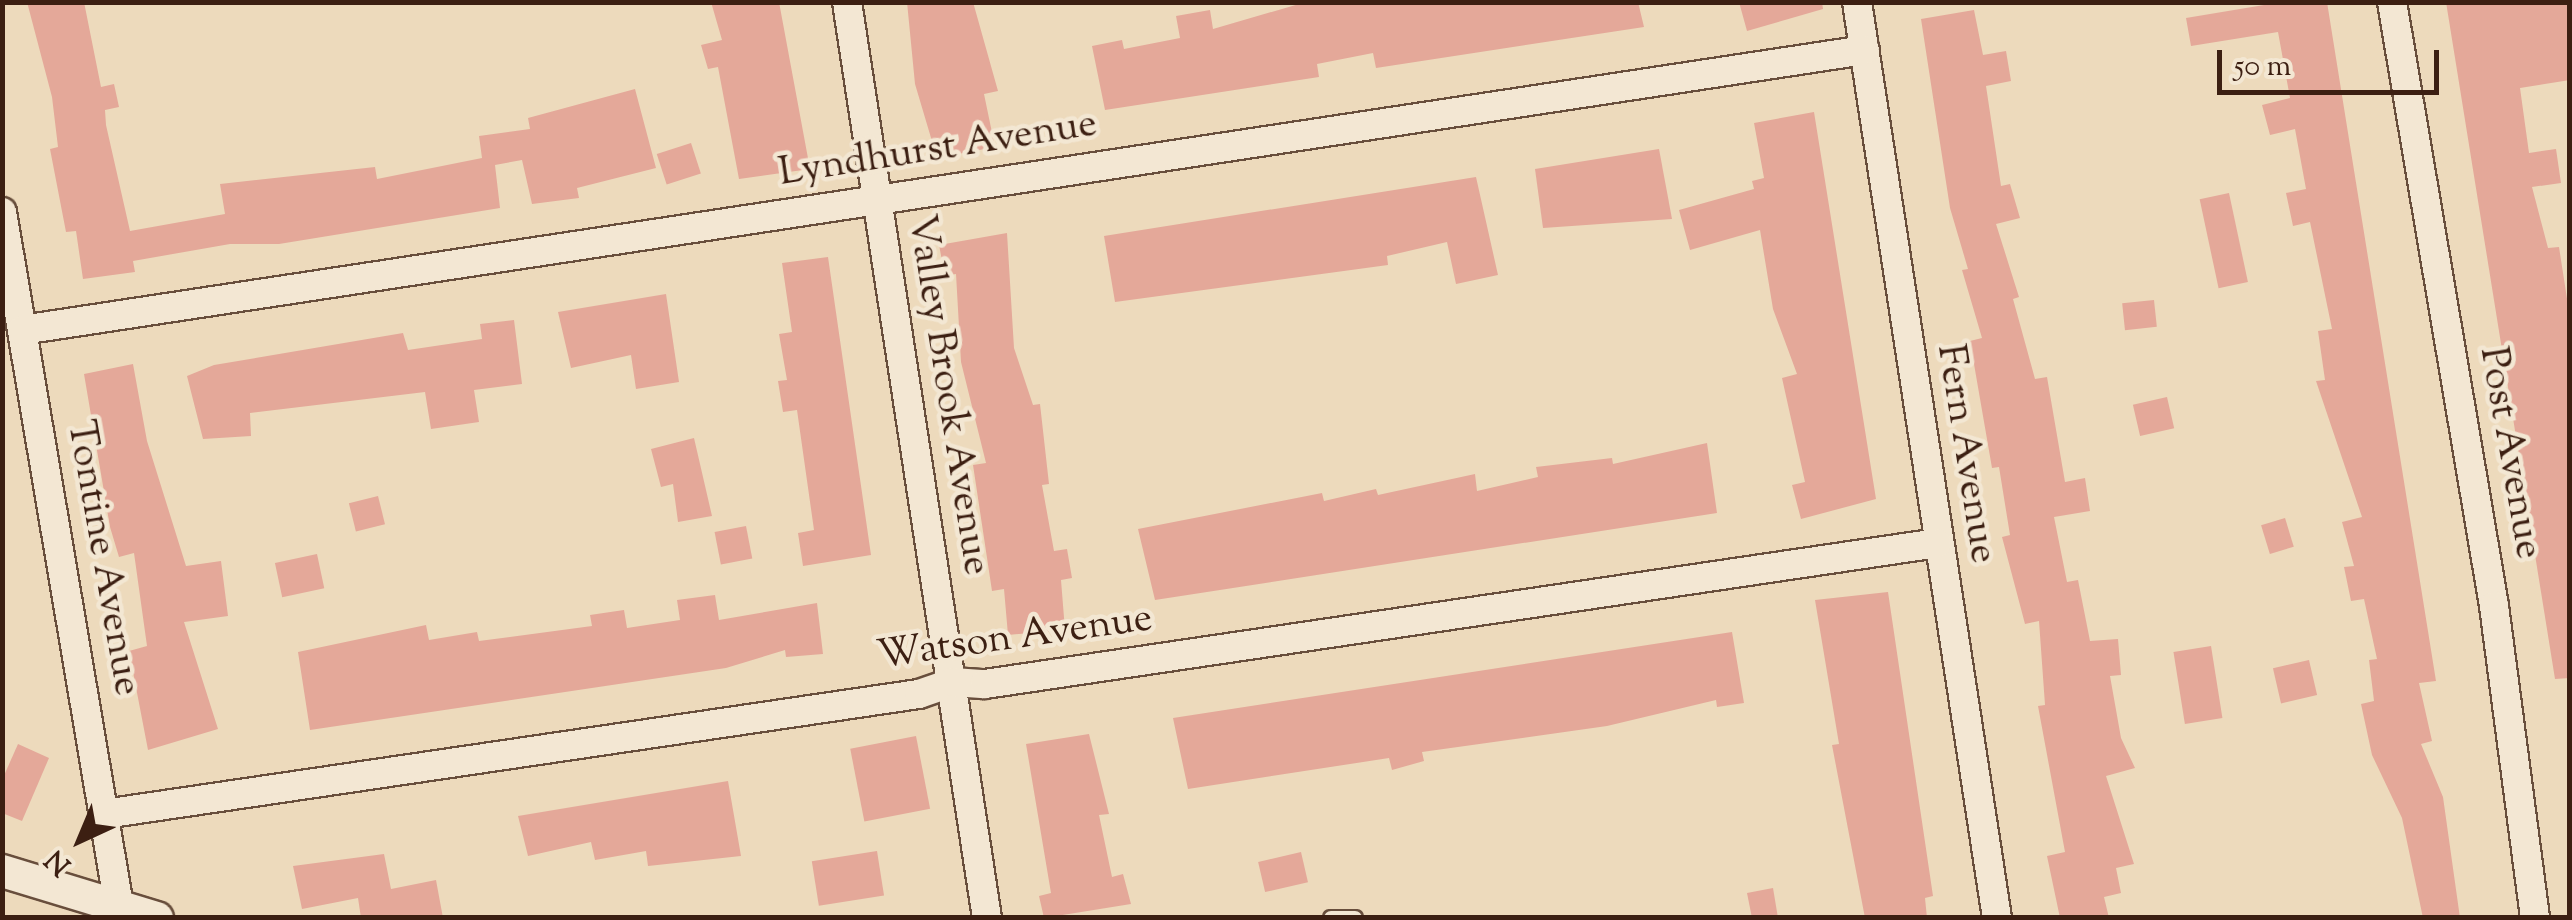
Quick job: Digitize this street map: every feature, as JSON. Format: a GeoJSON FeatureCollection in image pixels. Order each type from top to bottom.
{"type":"FeatureCollection","features":[{"type":"Feature","properties":{"kind":"street","name":"Valley Brook Avenue"},"geometry":{"type":"LineString","coordinates":[[847,2],[986,918]]}},
{"type":"Feature","properties":{"kind":"street","name":"Fern Avenue"},"geometry":{"type":"LineString","coordinates":[[1857,2],[1997,918]]}},
{"type":"Feature","properties":{"kind":"street","name":"Post Avenue"},"geometry":{"type":"LineString","coordinates":[[2392,2],[2494,606],[2535,918]]}},
{"type":"Feature","properties":{"kind":"street","name":"Lyndhurst Avenue"},"geometry":{"type":"LineString","coordinates":[[22,330],[1865,50]]}},
{"type":"Feature","properties":{"kind":"street","name":"Tontine Avenue"},"geometry":{"type":"LineString","coordinates":[[2,212],[120,912]]}},
{"type":"Feature","properties":{"kind":"street","name":"Watson Avenue"},"geometry":{"type":"LineString","coordinates":[[104,814],[919,694],[953,682],[984,684],[1938,543]]}},
{"type":"Feature","properties":{"kind":"street"},"geometry":{"type":"LineString","coordinates":[[2,871],[120,912],[157,918]]}},
{"type":"Feature","properties":{"kind":"lane"},"geometry":{"type":"LineString","coordinates":[[1330,918],[1355,918]]}},
{"type":"Feature","properties":{"kind":"building"},"geometry":{"type":"Polygon","coordinates":[[[27,2],[84,2],[101,87],[114,84],[119,107],[105,110],[106,125],[130,231],[225,214],[220,184],[375,167],[377,179],[482,158],[479,136],[530,129],[528,118],[635,89],[656,168],[577,188],[579,198],[532,204],[522,160],[495,165],[500,208],[279,244],[230,244],[133,261],[135,272],[83,279],[76,231],[66,232],[50,149],[58,147],[52,97],[27,2]]]}},
{"type":"Feature","properties":{"kind":"building"},"geometry":{"type":"Polygon","coordinates":[[[711,2],[779,2],[810,169],[739,179],[718,67],[708,69],[701,45],[722,40],[711,2]]]}},
{"type":"Feature","properties":{"kind":"building"},"geometry":{"type":"Polygon","coordinates":[[[907,2],[973,2],[998,91],[984,94],[995,147],[937,158],[915,84],[907,2]]]}},
{"type":"Feature","properties":{"kind":"building"},"geometry":{"type":"Polygon","coordinates":[[[1306,2],[1638,2],[1644,27],[1376,68],[1373,53],[1317,64],[1319,77],[1105,110],[1092,46],[1122,40],[1124,49],[1180,38],[1176,16],[1210,10],[1213,29],[1306,2]]]}},
{"type":"Feature","properties":{"kind":"building"},"geometry":{"type":"Polygon","coordinates":[[[1739,2],[1822,2],[1823,9],[1747,31],[1739,2]]]}},
{"type":"Feature","properties":{"kind":"building"},"geometry":{"type":"Polygon","coordinates":[[[2282,2],[2327,2],[2436,681],[2419,683],[2432,741],[2421,744],[2443,797],[2460,918],[2423,918],[2402,818],[2372,755],[2361,704],[2374,701],[2369,660],[2377,659],[2364,599],[2351,601],[2344,567],[2354,566],[2342,522],[2362,517],[2316,381],[2325,380],[2318,331],[2332,329],[2310,222],[2293,226],[2286,193],[2306,189],[2295,129],[2270,135],[2262,105],[2290,98],[2278,32],[2191,46],[2186,18],[2282,2]]]}},
{"type":"Feature","properties":{"kind":"building"},"geometry":{"type":"Polygon","coordinates":[[[2446,2],[2570,2],[2570,80],[2520,88],[2529,153],[2556,149],[2561,183],[2532,187],[2548,248],[2559,247],[2570,318],[2570,678],[2555,679],[2446,2]]]}},
{"type":"Feature","properties":{"kind":"building"},"geometry":{"type":"Polygon","coordinates":[[[1974,10],[1983,55],[2006,51],[2011,81],[1986,86],[2001,186],[2010,184],[2020,218],[1996,224],[2019,297],[2013,299],[2035,379],[2047,377],[2065,482],[2085,478],[2090,511],[2054,517],[2067,582],[2078,580],[2090,641],[2118,639],[2121,675],[2110,676],[2121,738],[2135,768],[2106,776],[2134,864],[2116,868],[2121,893],[2104,897],[2109,918],[2060,918],[2047,856],[2065,852],[2038,706],[2045,705],[2039,621],[2025,624],[2002,537],[2010,535],[1999,467],[1992,468],[1970,341],[1982,338],[1962,270],[1968,269],[1950,208],[1921,19],[1974,10]]]}},
{"type":"Feature","properties":{"kind":"building"},"geometry":{"type":"Polygon","coordinates":[[[1814,112],[1876,499],[1801,519],[1792,485],[1805,482],[1782,378],[1797,374],[1773,309],[1760,230],[1690,250],[1679,210],[1754,189],[1752,181],[1764,178],[1754,123],[1814,112]]]}},
{"type":"Feature","properties":{"kind":"building"},"geometry":{"type":"Polygon","coordinates":[[[691,143],[701,173],[667,185],[657,154],[691,143]]]}},
{"type":"Feature","properties":{"kind":"building"},"geometry":{"type":"Polygon","coordinates":[[[1659,149],[1672,219],[1543,228],[1535,169],[1659,149]]]}},
{"type":"Feature","properties":{"kind":"building"},"geometry":{"type":"Polygon","coordinates":[[[1476,177],[1498,275],[1456,284],[1447,242],[1387,256],[1388,265],[1115,302],[1104,236],[1476,177]]]}},
{"type":"Feature","properties":{"kind":"building"},"geometry":{"type":"Polygon","coordinates":[[[2229,193],[2248,282],[2219,288],[2200,199],[2229,193]]]}},
{"type":"Feature","properties":{"kind":"building"},"geometry":{"type":"Polygon","coordinates":[[[1007,233],[1014,348],[1033,405],[1040,404],[1049,484],[1042,485],[1054,551],[1067,549],[1072,578],[1061,580],[1065,630],[1008,635],[1004,589],[992,591],[973,465],[986,463],[961,362],[956,274],[945,276],[939,245],[1007,233]]]}},
{"type":"Feature","properties":{"kind":"building"},"geometry":{"type":"Polygon","coordinates":[[[828,257],[871,555],[803,566],[798,533],[814,530],[797,410],[783,412],[778,381],[787,380],[779,334],[792,332],[782,263],[828,257]]]}},
{"type":"Feature","properties":{"kind":"building"},"geometry":{"type":"Polygon","coordinates":[[[666,294],[679,382],[636,389],[631,355],[571,368],[558,312],[666,294]]]}},
{"type":"Feature","properties":{"kind":"building"},"geometry":{"type":"Polygon","coordinates":[[[2154,300],[2157,327],[2125,330],[2122,303],[2154,300]]]}},
{"type":"Feature","properties":{"kind":"building"},"geometry":{"type":"Polygon","coordinates":[[[514,320],[522,384],[474,390],[479,422],[431,429],[425,392],[250,413],[251,436],[203,439],[187,376],[214,365],[403,333],[408,350],[482,339],[480,324],[514,320]]]}},
{"type":"Feature","properties":{"kind":"building"},"geometry":{"type":"Polygon","coordinates":[[[133,364],[147,441],[186,566],[221,561],[228,616],[184,622],[218,729],[148,750],[129,651],[147,646],[134,553],[119,557],[110,527],[84,374],[133,364]]]}},
{"type":"Feature","properties":{"kind":"building"},"geometry":{"type":"Polygon","coordinates":[[[2167,397],[2174,428],[2140,436],[2133,405],[2167,397]]]}},
{"type":"Feature","properties":{"kind":"building"},"geometry":{"type":"Polygon","coordinates":[[[694,438],[712,516],[678,522],[673,484],[661,487],[651,449],[694,438]]]}},
{"type":"Feature","properties":{"kind":"building"},"geometry":{"type":"Polygon","coordinates":[[[1707,443],[1717,513],[1155,600],[1138,529],[1322,493],[1324,501],[1376,489],[1378,495],[1475,474],[1477,491],[1538,477],[1536,467],[1612,458],[1613,464],[1707,443]]]}},
{"type":"Feature","properties":{"kind":"building"},"geometry":{"type":"Polygon","coordinates":[[[378,496],[385,524],[356,531],[349,503],[378,496]]]}},
{"type":"Feature","properties":{"kind":"building"},"geometry":{"type":"Polygon","coordinates":[[[2285,518],[2294,547],[2270,554],[2261,525],[2285,518]]]}},
{"type":"Feature","properties":{"kind":"building"},"geometry":{"type":"Polygon","coordinates":[[[746,526],[752,558],[721,564],[715,532],[746,526]]]}},
{"type":"Feature","properties":{"kind":"building"},"geometry":{"type":"Polygon","coordinates":[[[317,554],[324,588],[282,597],[275,563],[317,554]]]}},
{"type":"Feature","properties":{"kind":"building"},"geometry":{"type":"Polygon","coordinates":[[[1888,592],[1933,896],[1925,898],[1927,918],[1865,918],[1832,745],[1839,744],[1815,600],[1888,592]]]}},
{"type":"Feature","properties":{"kind":"building"},"geometry":{"type":"Polygon","coordinates":[[[715,595],[719,620],[817,603],[823,654],[786,657],[785,650],[726,668],[310,730],[298,652],[426,625],[429,640],[477,632],[479,641],[592,626],[590,615],[624,610],[627,628],[680,620],[677,600],[715,595]]]}},
{"type":"Feature","properties":{"kind":"building"},"geometry":{"type":"Polygon","coordinates":[[[1732,632],[1744,703],[1717,707],[1716,700],[1607,726],[1422,752],[1424,761],[1392,770],[1389,758],[1188,789],[1173,718],[1732,632]]]}},
{"type":"Feature","properties":{"kind":"building"},"geometry":{"type":"Polygon","coordinates":[[[2211,646],[2222,718],[2185,724],[2173,652],[2211,646]]]}},
{"type":"Feature","properties":{"kind":"building"},"geometry":{"type":"Polygon","coordinates":[[[2309,660],[2317,695],[2281,703],[2273,668],[2309,660]]]}},
{"type":"Feature","properties":{"kind":"building"},"geometry":{"type":"Polygon","coordinates":[[[1089,734],[1109,814],[1099,815],[1112,877],[1123,874],[1131,904],[1044,918],[1039,896],[1051,893],[1026,744],[1089,734]]]}},
{"type":"Feature","properties":{"kind":"building"},"geometry":{"type":"Polygon","coordinates":[[[916,736],[930,809],[864,821],[850,749],[916,736]]]}},
{"type":"Feature","properties":{"kind":"building"},"geometry":{"type":"Polygon","coordinates":[[[18,744],[49,758],[22,821],[2,813],[2,780],[18,744]]]}},
{"type":"Feature","properties":{"kind":"building"},"geometry":{"type":"Polygon","coordinates":[[[728,781],[741,856],[648,866],[646,851],[595,860],[591,842],[528,856],[518,816],[728,781]]]}},
{"type":"Feature","properties":{"kind":"building"},"geometry":{"type":"Polygon","coordinates":[[[877,851],[884,895],[819,906],[812,861],[877,851]]]}},
{"type":"Feature","properties":{"kind":"building"},"geometry":{"type":"Polygon","coordinates":[[[1301,852],[1308,882],[1265,892],[1258,862],[1301,852]]]}},
{"type":"Feature","properties":{"kind":"building"},"geometry":{"type":"Polygon","coordinates":[[[384,854],[391,889],[436,880],[443,918],[361,918],[358,898],[302,909],[293,866],[384,854]]]}},
{"type":"Feature","properties":{"kind":"building"},"geometry":{"type":"Polygon","coordinates":[[[1773,888],[1778,918],[1752,918],[1747,893],[1773,888]]]}}]}
